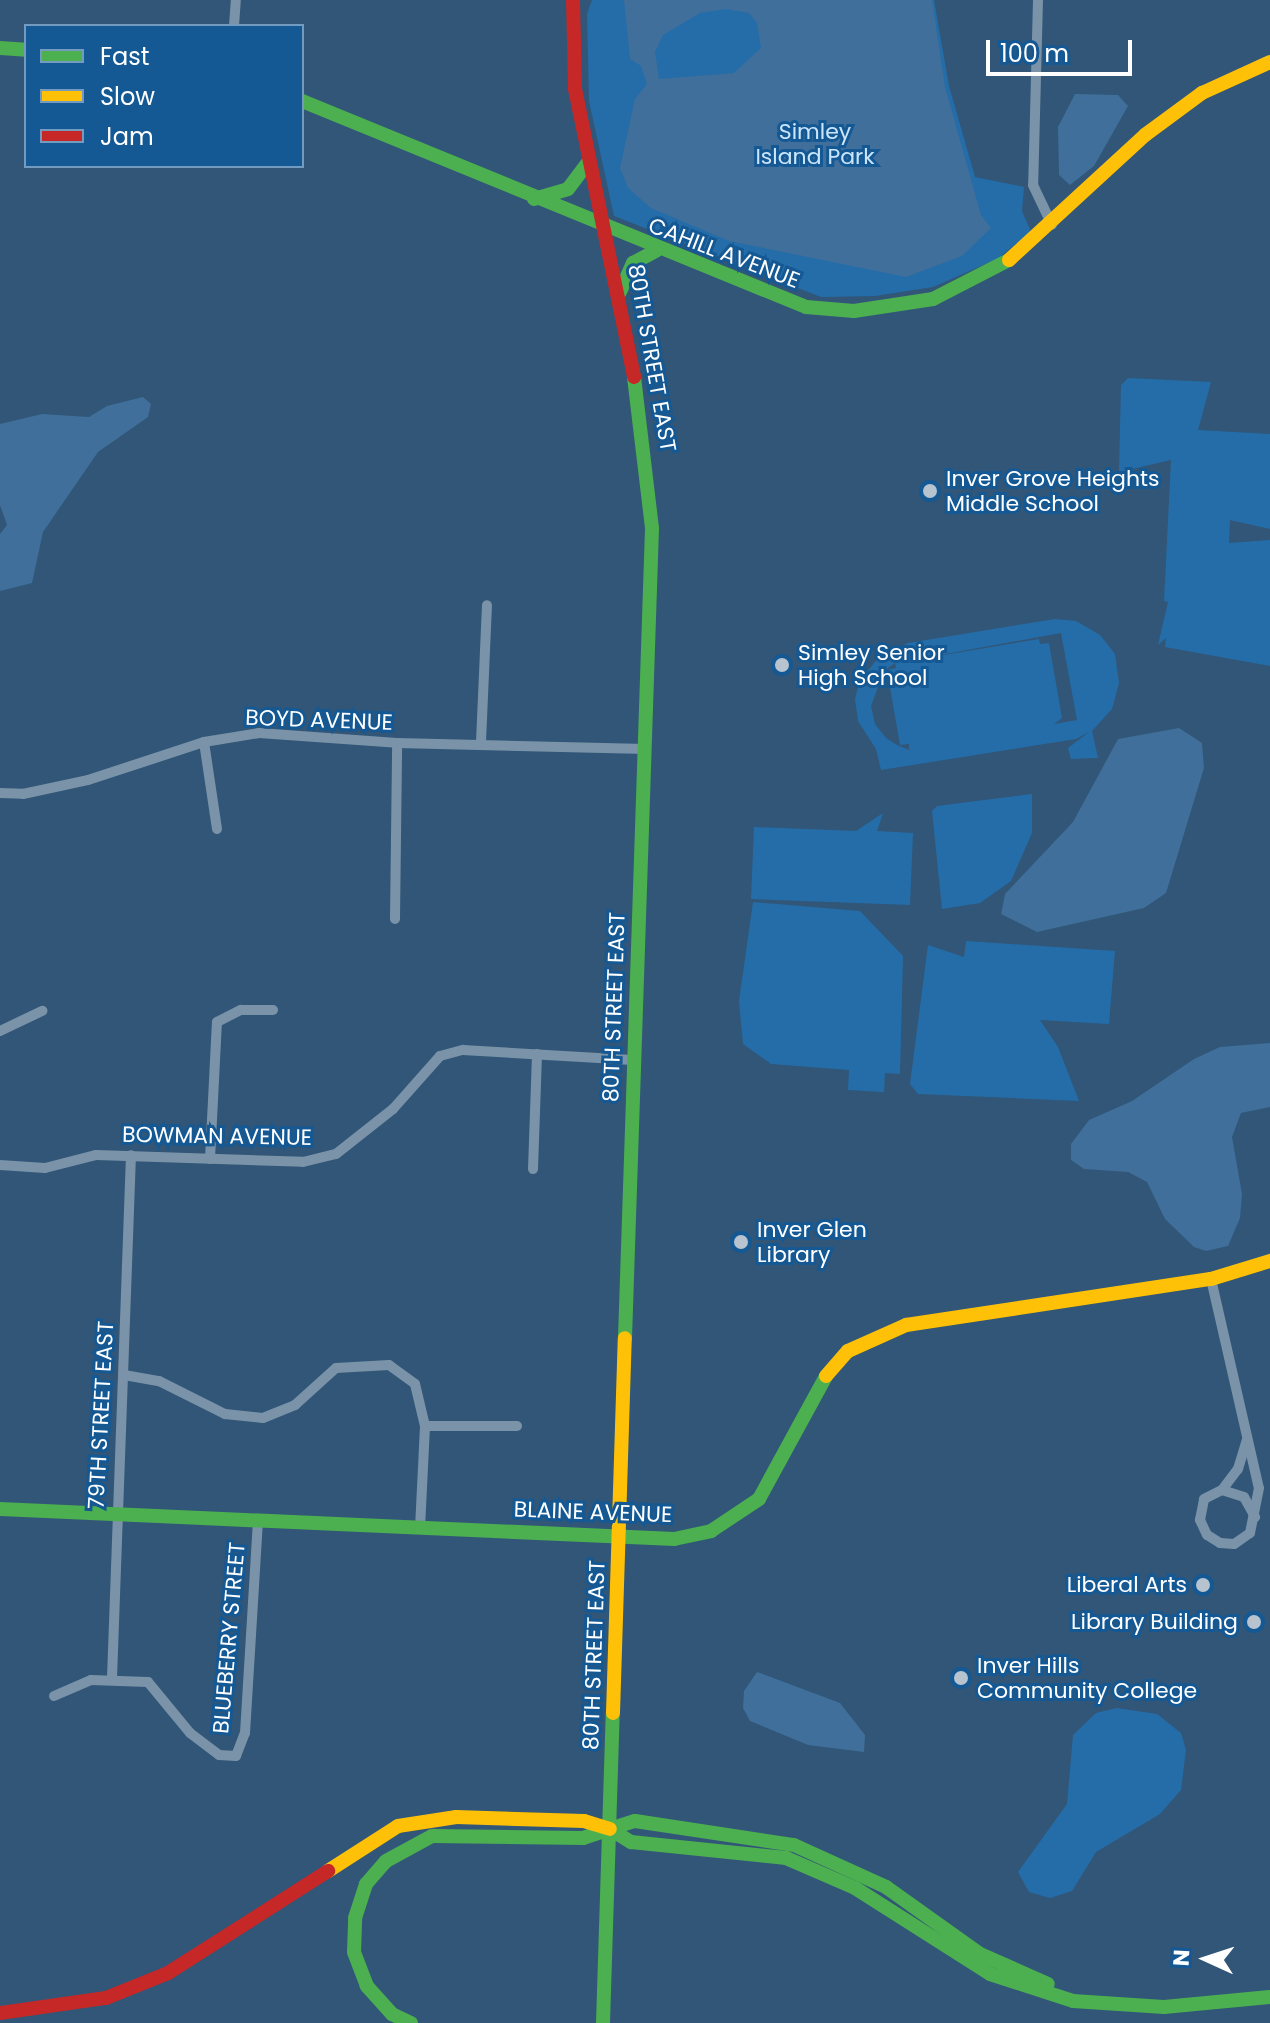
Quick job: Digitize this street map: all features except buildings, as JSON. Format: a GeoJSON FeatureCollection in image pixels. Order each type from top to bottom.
{"type":"FeatureCollection","features":[{"type":"Feature","properties":{"kind":"main road","name":"80TH STREET EAST"},"geometry":{"type":"LineString","coordinates":[[573,0],[575,89],[619,296],[648,459],[652,528],[603,2023]]}},
{"type":"Feature","properties":{"kind":"main road"},"geometry":{"type":"LineString","coordinates":[[0,48],[24,50]]}},
{"type":"Feature","properties":{"kind":"main road","name":"CAHILL AVENUE"},"geometry":{"type":"LineString","coordinates":[[304,102],[606,232],[806,307],[876,310],[933,299],[1001,268],[1052,225],[1145,135],[1202,93],[1270,62]]}},
{"type":"Feature","properties":{"kind":"main road"},"geometry":{"type":"LineString","coordinates":[[532,200],[568,189],[589,161]]}},
{"type":"Feature","properties":{"kind":"main road"},"geometry":{"type":"LineString","coordinates":[[619,296],[633,263],[656,251]]}},
{"type":"Feature","properties":{"kind":"main road","name":"BLAINE AVENUE"},"geometry":{"type":"LineString","coordinates":[[0,1509],[674,1539],[711,1531],[759,1499],[828,1373],[848,1351],[872,1339],[906,1325],[1211,1279],[1270,1261]]}},
{"type":"Feature","properties":{"kind":"main road"},"geometry":{"type":"LineString","coordinates":[[0,2013],[106,1998],[168,1973],[225,1941],[371,1839],[398,1826],[456,1817],[584,1821],[610,1829],[631,1842],[786,1858],[855,1888],[990,1974],[1085,2000],[1164,2007],[1270,1997]]}},
{"type":"Feature","properties":{"kind":"main road"},"geometry":{"type":"LineString","coordinates":[[411,2023],[392,2014],[367,1986],[354,1952],[355,1918],[366,1884],[386,1861],[432,1836],[583,1838],[610,1829]]}},
{"type":"Feature","properties":{"kind":"street"},"geometry":{"type":"LineString","coordinates":[[234,24],[236,0]]}},
{"type":"Feature","properties":{"kind":"street"},"geometry":{"type":"LineString","coordinates":[[1038,0],[1033,185],[1052,225]]}},
{"type":"Feature","properties":{"kind":"street"},"geometry":{"type":"LineString","coordinates":[[481,742],[487,605]]}},
{"type":"Feature","properties":{"kind":"street","name":"BOYD AVENUE"},"geometry":{"type":"LineString","coordinates":[[0,793],[23,794],[88,780],[204,742],[259,733],[397,743],[481,742],[646,749]]}},
{"type":"Feature","properties":{"kind":"street"},"geometry":{"type":"LineString","coordinates":[[204,742],[217,829]]}},
{"type":"Feature","properties":{"kind":"street"},"geometry":{"type":"LineString","coordinates":[[395,919],[397,743]]}},
{"type":"Feature","properties":{"kind":"street"},"geometry":{"type":"LineString","coordinates":[[210,1159],[217,1022],[241,1010],[273,1010]]}},
{"type":"Feature","properties":{"kind":"street"},"geometry":{"type":"LineString","coordinates":[[0,1031],[42,1011]]}},
{"type":"Feature","properties":{"kind":"street","name":"BOWMAN AVENUE"},"geometry":{"type":"LineString","coordinates":[[0,1165],[45,1168],[96,1155],[303,1162],[336,1154],[393,1109],[440,1056],[463,1050],[633,1060]]}},
{"type":"Feature","properties":{"kind":"street"},"geometry":{"type":"LineString","coordinates":[[533,1169],[537,1054]]}},
{"type":"Feature","properties":{"kind":"street","name":"79TH STREET EAST"},"geometry":{"type":"LineString","coordinates":[[112,1678],[131,1155]]}},
{"type":"Feature","properties":{"kind":"street"},"geometry":{"type":"LineString","coordinates":[[1211,1279],[1259,1488],[1250,1533],[1234,1544],[1220,1543],[1207,1535],[1200,1520],[1204,1499],[1222,1490],[1238,1469],[1247,1440]]}},
{"type":"Feature","properties":{"kind":"street"},"geometry":{"type":"LineString","coordinates":[[124,1375],[159,1381],[225,1414],[263,1418],[295,1405],[336,1368],[389,1365],[415,1384],[425,1426],[420,1527]]}},
{"type":"Feature","properties":{"kind":"street"},"geometry":{"type":"LineString","coordinates":[[425,1426],[517,1426]]}},
{"type":"Feature","properties":{"kind":"street"},"geometry":{"type":"LineString","coordinates":[[1222,1490],[1244,1497],[1255,1517]]}},
{"type":"Feature","properties":{"kind":"street","name":"BLUEBERRY STREET"},"geometry":{"type":"LineString","coordinates":[[112,1678],[148,1682],[190,1733],[219,1755],[236,1756],[245,1733],[258,1522]]}},
{"type":"Feature","properties":{"kind":"street"},"geometry":{"type":"LineString","coordinates":[[54,1696],[82,1681],[112,1678]]}},
{"type":"Feature","properties":{"kind":"green space","name":"Simley Island Park"},"geometry":{"type":"Polygon","coordinates":[[[592,0],[934,0],[949,86],[975,177],[1024,187],[1022,211],[1031,232],[997,259],[933,287],[875,296],[821,297],[614,216],[589,101],[587,14],[592,0]]]}},
{"type":"Feature","properties":{"kind":"green space"},"geometry":{"type":"Polygon","coordinates":[[[1128,378],[1211,382],[1198,430],[1270,434],[1270,529],[1230,520],[1229,543],[1270,540],[1270,666],[1165,647],[1166,638],[1158,645],[1168,602],[1164,601],[1171,460],[1119,472],[1121,385],[1128,378]]]}},
{"type":"Feature","properties":{"kind":"green space"},"geometry":{"type":"Polygon","coordinates":[[[1055,619],[1076,621],[1100,635],[1115,654],[1119,683],[1112,709],[1092,731],[1098,758],[1071,759],[1068,748],[1089,732],[1076,739],[881,770],[876,749],[858,721],[855,699],[860,680],[880,656],[908,643],[1055,619]],[[1061,633],[896,663],[1039,639],[1040,644],[1049,643],[1062,718],[1054,724],[911,749],[1077,720],[1061,633]],[[895,663],[884,671],[871,706],[875,724],[886,738],[909,750],[909,744],[900,745],[887,670],[896,668],[895,663]]]}},
{"type":"Feature","properties":{"kind":"green space"},"geometry":{"type":"Polygon","coordinates":[[[1032,794],[1032,833],[1011,881],[980,903],[942,909],[932,811],[937,806],[1032,794]]]}},
{"type":"Feature","properties":{"kind":"green space"},"geometry":{"type":"Polygon","coordinates":[[[883,813],[877,831],[913,833],[910,905],[751,899],[754,827],[856,831],[883,813]]]}},
{"type":"Feature","properties":{"kind":"green space"},"geometry":{"type":"Polygon","coordinates":[[[753,902],[860,911],[903,956],[900,1074],[885,1073],[884,1092],[848,1090],[849,1070],[771,1064],[743,1044],[739,1001],[753,902]]]}},
{"type":"Feature","properties":{"kind":"green space"},"geometry":{"type":"Polygon","coordinates":[[[966,941],[1115,951],[1109,1024],[1040,1020],[1058,1047],[1079,1101],[918,1094],[910,1084],[928,945],[964,957],[966,941]]]}},
{"type":"Feature","properties":{"kind":"green space"},"geometry":{"type":"Polygon","coordinates":[[[1117,1708],[1157,1714],[1181,1733],[1186,1750],[1181,1790],[1160,1814],[1096,1852],[1072,1891],[1050,1898],[1029,1892],[1018,1872],[1067,1804],[1073,1735],[1096,1713],[1117,1708]]]}},
{"type":"Feature","properties":{"kind":"shaded area","name":"Simley Island Park"},"geometry":{"type":"Polygon","coordinates":[[[624,0],[932,0],[945,87],[981,215],[991,228],[962,256],[906,277],[729,241],[651,208],[628,188],[620,168],[635,99],[647,84],[641,66],[630,59],[624,0]],[[726,9],[700,13],[663,35],[655,52],[659,79],[734,73],[761,48],[757,23],[749,13],[726,9]]]}},
{"type":"Feature","properties":{"kind":"shaded area"},"geometry":{"type":"Polygon","coordinates":[[[1075,94],[1118,95],[1128,106],[1094,166],[1070,185],[1059,175],[1058,127],[1075,94]]]}},
{"type":"Feature","properties":{"kind":"shaded area"},"geometry":{"type":"Polygon","coordinates":[[[143,397],[151,404],[148,417],[98,452],[43,532],[32,583],[0,591],[0,534],[7,525],[0,505],[0,424],[42,414],[89,417],[107,406],[143,397]]]}},
{"type":"Feature","properties":{"kind":"shaded area"},"geometry":{"type":"Polygon","coordinates":[[[1179,728],[1202,743],[1204,768],[1166,893],[1144,908],[1037,932],[1001,914],[1005,894],[1073,822],[1118,739],[1179,728]]]}},
{"type":"Feature","properties":{"kind":"shaded area"},"geometry":{"type":"Polygon","coordinates":[[[1270,1043],[1270,1107],[1241,1113],[1232,1137],[1242,1194],[1240,1218],[1228,1246],[1206,1251],[1194,1247],[1165,1219],[1147,1182],[1128,1172],[1084,1169],[1071,1160],[1071,1144],[1089,1120],[1132,1101],[1194,1059],[1220,1047],[1270,1043]]]}},
{"type":"Feature","properties":{"kind":"shaded area"},"geometry":{"type":"Polygon","coordinates":[[[757,1672],[840,1703],[865,1735],[864,1752],[808,1745],[750,1721],[743,1708],[744,1691],[757,1672]]]}},
{"type":"Feature","properties":{"kind":"traffic: fast"},"geometry":{"type":"LineString","coordinates":[[0,48],[24,50]]}},
{"type":"Feature","properties":{"kind":"traffic: fast"},"geometry":{"type":"LineString","coordinates":[[304,102],[806,307],[854,311],[933,299],[1009,260]]}},
{"type":"Feature","properties":{"kind":"traffic: fast"},"geometry":{"type":"LineString","coordinates":[[534,199],[568,189],[589,161]]}},
{"type":"Feature","properties":{"kind":"traffic: fast"},"geometry":{"type":"LineString","coordinates":[[620,292],[633,263],[656,251]]}},
{"type":"Feature","properties":{"kind":"traffic: fast"},"geometry":{"type":"LineString","coordinates":[[625,1338],[652,528],[634,377]]}},
{"type":"Feature","properties":{"kind":"traffic: fast"},"geometry":{"type":"LineString","coordinates":[[0,1509],[674,1539],[711,1531],[759,1499],[826,1376]]}},
{"type":"Feature","properties":{"kind":"traffic: fast"},"geometry":{"type":"LineString","coordinates":[[603,2023],[613,1713]]}},
{"type":"Feature","properties":{"kind":"traffic: fast"},"geometry":{"type":"LineString","coordinates":[[610,1829],[635,1821],[794,1845],[886,1887],[980,1954],[1048,1984]]}},
{"type":"Feature","properties":{"kind":"traffic: fast"},"geometry":{"type":"LineString","coordinates":[[610,1829],[631,1842],[786,1858],[855,1888],[990,1974],[1073,2001],[1164,2007],[1270,1997]]}},
{"type":"Feature","properties":{"kind":"traffic: fast"},"geometry":{"type":"LineString","coordinates":[[411,2023],[392,2014],[367,1986],[354,1952],[355,1918],[366,1884],[386,1861],[432,1836],[583,1838],[610,1829]]}},
{"type":"Feature","properties":{"kind":"traffic: slow"},"geometry":{"type":"LineString","coordinates":[[1009,260],[1145,135],[1202,93],[1270,62]]}},
{"type":"Feature","properties":{"kind":"traffic: slow"},"geometry":{"type":"LineString","coordinates":[[826,1376],[848,1351],[906,1325],[1211,1279],[1270,1261]]}},
{"type":"Feature","properties":{"kind":"traffic: slow"},"geometry":{"type":"LineString","coordinates":[[613,1713],[625,1338]]}},
{"type":"Feature","properties":{"kind":"traffic: slow"},"geometry":{"type":"LineString","coordinates":[[328,1871],[398,1826],[456,1817],[584,1821],[610,1829]]}},
{"type":"Feature","properties":{"kind":"traffic: jam"},"geometry":{"type":"LineString","coordinates":[[573,0],[575,89],[634,377]]}},
{"type":"Feature","properties":{"kind":"traffic: jam"},"geometry":{"type":"LineString","coordinates":[[0,2013],[106,1998],[168,1973],[328,1871]]}},
{"type":"Feature","properties":{"kind":"place","name":"Inver Grove Heights Middle School"},"geometry":{"type":"Point","coordinates":[930,491]}},
{"type":"Feature","properties":{"kind":"place","name":"Simley Senior High School"},"geometry":{"type":"Point","coordinates":[782,665]}},
{"type":"Feature","properties":{"kind":"place","name":"Inver Glen Library"},"geometry":{"type":"Point","coordinates":[741,1242]}},
{"type":"Feature","properties":{"kind":"place","name":"Liberal Arts"},"geometry":{"type":"Point","coordinates":[1203,1585]}},
{"type":"Feature","properties":{"kind":"place","name":"Library Building"},"geometry":{"type":"Point","coordinates":[1254,1622]}},
{"type":"Feature","properties":{"kind":"place","name":"Inver Hills Community College"},"geometry":{"type":"Point","coordinates":[961,1678]}}]}
